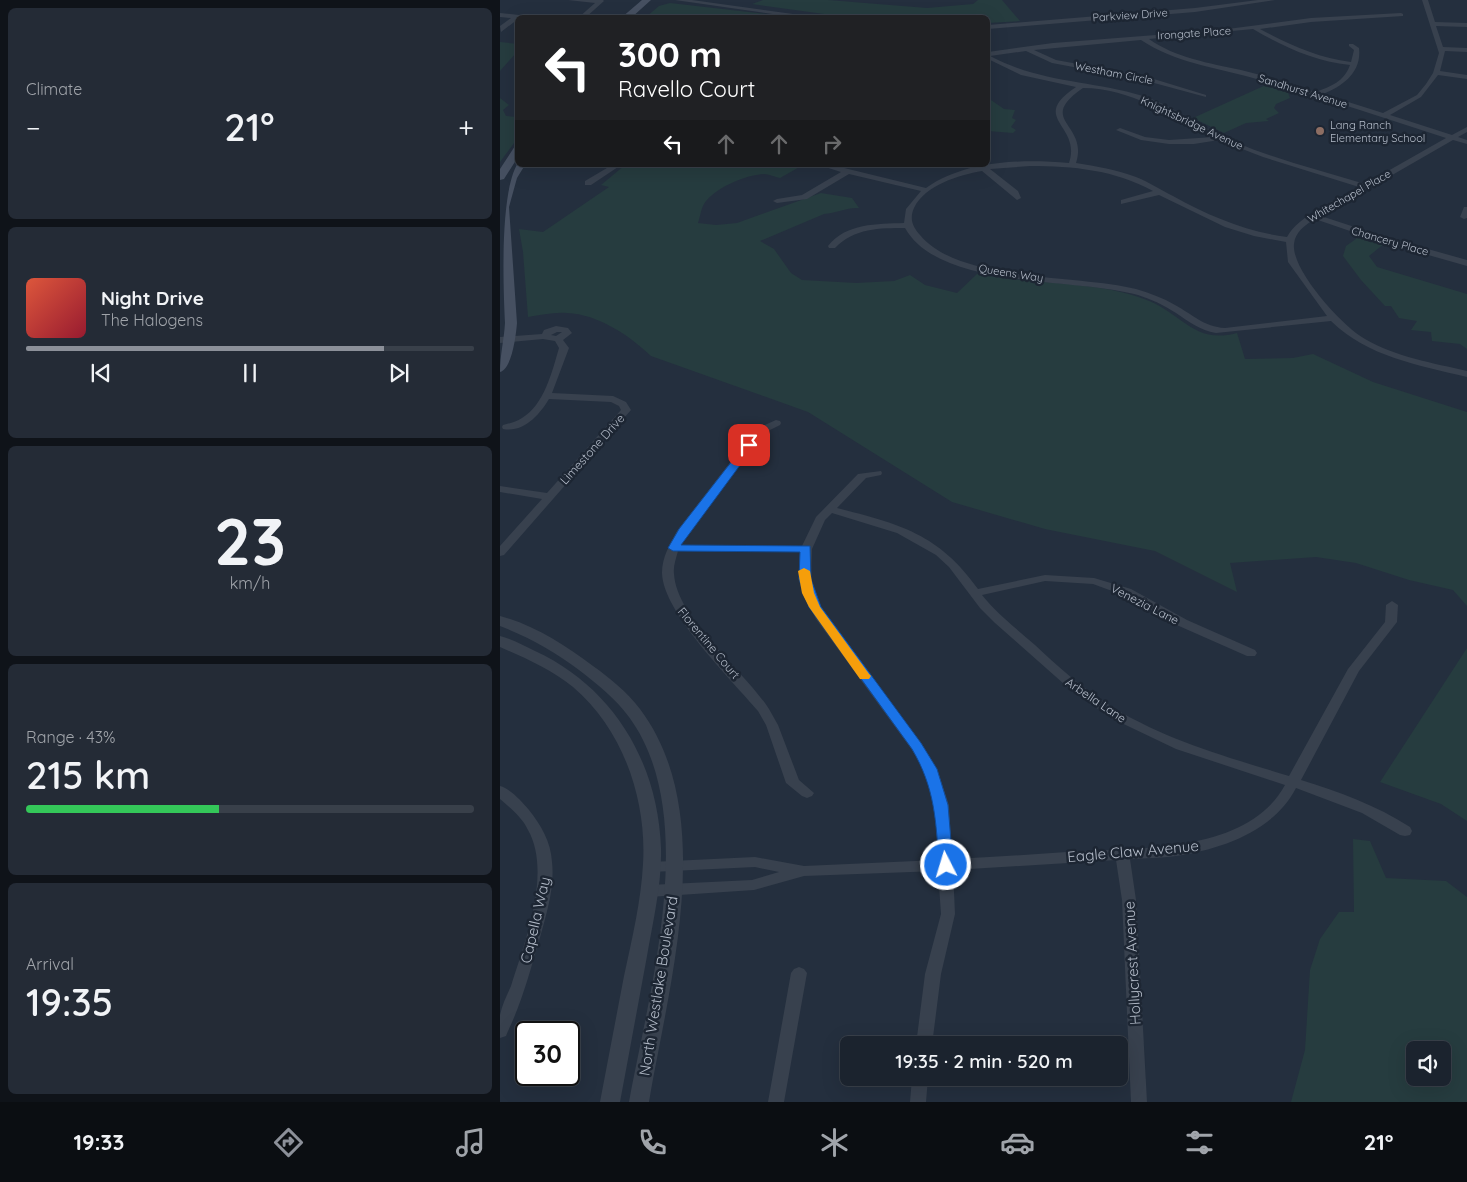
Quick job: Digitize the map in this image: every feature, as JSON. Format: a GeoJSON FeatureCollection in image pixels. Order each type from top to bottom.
{"type":"FeatureCollection","features":[{"type":"Feature","properties":{"kind":"main road"},"geometry":{"type":"LineString","coordinates":[[629,15],[647,0]]}},
{"type":"Feature","properties":{"kind":"main road"},"geometry":{"type":"LineString","coordinates":[[641,15],[656,2]]}},
{"type":"Feature","properties":{"kind":"main road"},"geometry":{"type":"LineString","coordinates":[[500,177],[515,153]]}},
{"type":"Feature","properties":{"kind":"main road"},"geometry":{"type":"LineString","coordinates":[[500,368],[510,307],[504,207],[512,178],[519,167]]}},
{"type":"Feature","properties":{"kind":"street"},"geometry":{"type":"LineString","coordinates":[[571,0],[601,1]]}},
{"type":"Feature","properties":{"kind":"street"},"geometry":{"type":"LineString","coordinates":[[678,0],[796,15]]}},
{"type":"Feature","properties":{"kind":"street"},"geometry":{"type":"LineString","coordinates":[[720,5],[727,0]]}},
{"type":"Feature","properties":{"kind":"street","name":"Parkview Drive"},"geometry":{"type":"LineString","coordinates":[[990,27],[1195,10],[1272,0]]}},
{"type":"Feature","properties":{"kind":"street"},"geometry":{"type":"LineString","coordinates":[[1383,116],[1419,96],[1430,85],[1442,57],[1425,0]]}},
{"type":"Feature","properties":{"kind":"street"},"geometry":{"type":"LineString","coordinates":[[585,15],[601,1]]}},
{"type":"Feature","properties":{"kind":"street"},"geometry":{"type":"LineString","coordinates":[[500,15],[515,17]]}},
{"type":"Feature","properties":{"kind":"street","name":"Irongate Place"},"geometry":{"type":"LineString","coordinates":[[990,55],[1026,48],[1255,28],[1325,19],[1401,15]]}},
{"type":"Feature","properties":{"kind":"street"},"geometry":{"type":"LineString","coordinates":[[502,30],[502,27],[515,18]]}},
{"type":"Feature","properties":{"kind":"street"},"geometry":{"type":"LineString","coordinates":[[1432,24],[1467,25]]}},
{"type":"Feature","properties":{"kind":"street"},"geometry":{"type":"LineString","coordinates":[[1255,28],[1302,53],[1327,60],[1354,64]]}},
{"type":"Feature","properties":{"kind":"street","name":"Sandhurst Avenue"},"geometry":{"type":"LineString","coordinates":[[1141,37],[1153,46],[1178,57],[1255,76],[1467,142]]}},
{"type":"Feature","properties":{"kind":"street"},"geometry":{"type":"LineString","coordinates":[[1316,95],[1345,81],[1352,73],[1357,49],[1351,45]]}},
{"type":"Feature","properties":{"kind":"street","name":"Westham Circle"},"geometry":{"type":"LineString","coordinates":[[1026,48],[1038,56],[1054,62],[1144,78],[1204,96]]}},
{"type":"Feature","properties":{"kind":"street"},"geometry":{"type":"LineString","coordinates":[[1441,49],[1467,50]]}},
{"type":"Feature","properties":{"kind":"street","name":"Knightsbridge Avenue"},"geometry":{"type":"LineString","coordinates":[[990,56],[1023,72],[1125,94],[1154,103],[1219,138],[1253,151],[1366,187]]}},
{"type":"Feature","properties":{"kind":"street"},"geometry":{"type":"LineString","coordinates":[[1436,73],[1467,78]]}},
{"type":"Feature","properties":{"kind":"street"},"geometry":{"type":"LineString","coordinates":[[1072,165],[1077,155],[1077,146],[1061,121],[1059,110],[1064,100],[1083,85]]}},
{"type":"Feature","properties":{"kind":"street","name":"Whitechapel Place"},"geometry":{"type":"LineString","coordinates":[[1289,240],[1296,228],[1313,216],[1467,129]]}},
{"type":"Feature","properties":{"kind":"street"},"geometry":{"type":"LineString","coordinates":[[1120,130],[1141,138],[1167,142],[1193,142],[1219,138]]}},
{"type":"Feature","properties":{"kind":"street"},"geometry":{"type":"LineString","coordinates":[[990,166],[1026,164],[1072,165],[1119,174],[1224,225],[1255,234],[1289,240],[1292,262],[1332,318],[1357,338],[1393,354],[1467,374]]}},
{"type":"Feature","properties":{"kind":"street"},"geometry":{"type":"LineString","coordinates":[[588,183],[614,167]]}},
{"type":"Feature","properties":{"kind":"street"},"geometry":{"type":"LineString","coordinates":[[831,167],[926,190]]}},
{"type":"Feature","properties":{"kind":"street"},"geometry":{"type":"LineString","coordinates":[[832,246],[842,236],[854,232],[908,225],[907,216],[910,206],[926,190],[951,177],[982,167],[1015,193],[1017,198]]}},
{"type":"Feature","properties":{"kind":"street"},"geometry":{"type":"LineString","coordinates":[[778,201],[804,197],[848,171]]}},
{"type":"Feature","properties":{"kind":"street"},"geometry":{"type":"LineString","coordinates":[[1124,202],[1159,192]]}},
{"type":"Feature","properties":{"kind":"street","name":"Chancery Place"},"geometry":{"type":"LineString","coordinates":[[1313,216],[1382,240],[1467,263]]}},
{"type":"Feature","properties":{"kind":"street","name":"Queens Way"},"geometry":{"type":"LineString","coordinates":[[908,225],[913,236],[924,245],[958,262],[997,273],[1098,284],[1130,291],[1171,306],[1190,317],[1200,327],[1210,331],[1225,331],[1332,318]]}},
{"type":"Feature","properties":{"kind":"street"},"geometry":{"type":"LineString","coordinates":[[505,340],[545,336],[562,337],[564,348],[556,373],[534,415],[507,427]]}},
{"type":"Feature","properties":{"kind":"street","name":"Limestone Drive"},"geometry":{"type":"LineString","coordinates":[[500,553],[626,410],[623,404],[613,399],[545,396]]}},
{"type":"Feature","properties":{"kind":"street","name":"Florentine Court"},"geometry":{"type":"LineString","coordinates":[[776,423],[760,431],[683,532],[673,548],[668,575],[675,601],[763,709],[776,734],[793,783],[808,793]]}},
{"type":"Feature","properties":{"kind":"street"},"geometry":{"type":"LineString","coordinates":[[877,473],[862,476],[828,509],[814,529],[806,549],[805,579],[815,607],[917,746],[930,769],[942,805],[948,914],[933,974],[925,1036]]}},
{"type":"Feature","properties":{"kind":"street"},"geometry":{"type":"LineString","coordinates":[[500,489],[549,497]]}},
{"type":"Feature","properties":{"kind":"street","name":"Arbella Lane"},"geometry":{"type":"LineString","coordinates":[[828,509],[892,527],[927,544],[953,564],[992,614],[1068,682],[1113,714],[1171,742],[1376,813],[1405,831]]}},
{"type":"Feature","properties":{"kind":"street"},"geometry":{"type":"LineString","coordinates":[[673,548],[806,549]]}},
{"type":"Feature","properties":{"kind":"street","name":"Venezia Lane"},"geometry":{"type":"LineString","coordinates":[[976,593],[1045,578],[1094,582],[1127,592],[1183,623],[1251,653]]}},
{"type":"Feature","properties":{"kind":"street","name":"Eagle Claw Avenue"},"geometry":{"type":"LineString","coordinates":[[652,867],[755,862],[767,873],[788,877],[804,871],[946,865],[1122,854],[1198,847],[1238,834],[1272,812],[1284,799],[1354,669],[1391,622],[1392,605]]}},
{"type":"Feature","properties":{"kind":"street","name":"North Westlake Boulevard"},"geometry":{"type":"LineString","coordinates":[[500,620],[567,653],[605,682],[640,720],[659,757],[673,812],[676,866],[672,917],[639,1102]]}},
{"type":"Feature","properties":{"kind":"street","name":"North Westlake Boulevard"},"geometry":{"type":"LineString","coordinates":[[500,641],[560,671],[579,685],[616,728],[631,754],[642,782],[649,813],[652,867],[610,1102]]}},
{"type":"Feature","properties":{"kind":"street","name":"Capella Way"},"geometry":{"type":"LineString","coordinates":[[500,791],[527,815],[538,832],[545,852],[547,871],[544,894],[512,1007],[500,1031]]}},
{"type":"Feature","properties":{"kind":"street","name":"Hollycrest Avenue"},"geometry":{"type":"LineString","coordinates":[[1122,854],[1129,900],[1139,1102]]}},
{"type":"Feature","properties":{"kind":"street","name":"Eagle Claw Avenue"},"geometry":{"type":"LineString","coordinates":[[649,891],[754,885],[767,873]]}},
{"type":"Feature","properties":{"kind":"street"},"geometry":{"type":"LineString","coordinates":[[776,1102],[799,973]]}},
{"type":"Feature","properties":{"kind":"street"},"geometry":{"type":"LineString","coordinates":[[918,1102],[919,1086]]}},
{"type":"Feature","properties":{"kind":"green space"},"geometry":{"type":"Polygon","coordinates":[[[763,0],[828,0],[927,8],[973,4],[978,0],[1002,0],[1020,21],[990,23],[990,15],[832,15],[752,4],[763,0]]]}},
{"type":"Feature","properties":{"kind":"green space"},"geometry":{"type":"Polygon","coordinates":[[[670,3],[775,15],[648,15],[659,6],[670,3]]]}},
{"type":"Feature","properties":{"kind":"green space"},"geometry":{"type":"Polygon","coordinates":[[[500,42],[515,44],[515,54],[500,71],[500,42]]]}},
{"type":"Feature","properties":{"kind":"green space"},"geometry":{"type":"Polygon","coordinates":[[[1268,84],[1287,90],[1290,98],[1276,104],[1274,108],[1279,113],[1266,119],[1269,121],[1246,123],[1224,133],[1193,118],[1268,84]]]}},
{"type":"Feature","properties":{"kind":"green space"},"geometry":{"type":"Polygon","coordinates":[[[500,98],[509,105],[503,110],[506,116],[515,117],[515,142],[500,162],[500,98]]]}},
{"type":"Feature","properties":{"kind":"green space"},"geometry":{"type":"Polygon","coordinates":[[[990,99],[1004,109],[1015,110],[1012,118],[1016,120],[1011,127],[1016,130],[1013,133],[990,131],[990,99]]]}},
{"type":"Feature","properties":{"kind":"green space"},"geometry":{"type":"Polygon","coordinates":[[[623,167],[799,167],[780,178],[766,174],[756,175],[731,183],[715,193],[704,204],[698,223],[716,225],[737,223],[821,193],[852,198],[859,208],[824,214],[760,241],[774,249],[791,273],[802,280],[856,283],[894,281],[910,275],[925,285],[957,293],[977,274],[1082,286],[1124,293],[1157,305],[1198,331],[1209,335],[1222,336],[1237,333],[1245,359],[1293,358],[1313,354],[1373,382],[1467,412],[1467,606],[1453,590],[1409,580],[1356,563],[1316,557],[1230,563],[1237,592],[1155,551],[1045,529],[952,502],[808,412],[651,356],[613,327],[590,317],[562,313],[528,317],[523,252],[519,229],[543,232],[609,187],[601,185],[623,167]]]}},
{"type":"Feature","properties":{"kind":"green space"},"geometry":{"type":"Polygon","coordinates":[[[1360,236],[1385,243],[1369,256],[1377,267],[1467,294],[1467,349],[1460,344],[1432,341],[1431,332],[1411,330],[1417,321],[1399,318],[1391,306],[1385,306],[1361,280],[1343,256],[1346,246],[1360,236]]]}},
{"type":"Feature","properties":{"kind":"green space"},"geometry":{"type":"Polygon","coordinates":[[[1467,648],[1467,821],[1441,804],[1380,782],[1467,648]]]}},
{"type":"Feature","properties":{"kind":"green space"},"geometry":{"type":"Polygon","coordinates":[[[1353,839],[1370,841],[1386,878],[1446,881],[1467,897],[1467,1102],[1291,1102],[1305,1050],[1310,970],[1320,939],[1339,912],[1354,912],[1353,839]]]}},
{"type":"Feature","properties":{"kind":"slow traffic"},"geometry":{"type":"LineString","coordinates":[[804,571],[808,593],[815,607],[865,676]]}},
{"type":"Feature","properties":{"kind":"place","name":"Lang Ranch Elementary School"},"geometry":{"type":"Point","coordinates":[1320,131]}},
{"type":"Feature","properties":{"kind":"route"},"geometry":{"type":"LineString","coordinates":[[749,445],[673,548],[806,549],[805,579],[808,593],[815,607],[917,746],[930,769],[942,805],[946,865]]}}]}
